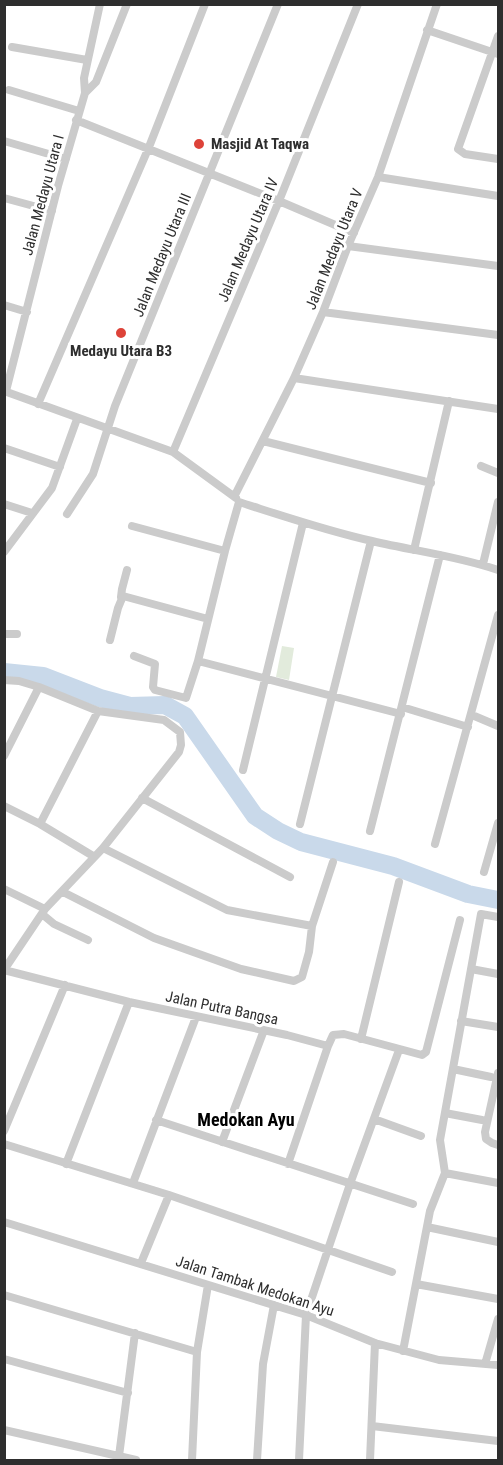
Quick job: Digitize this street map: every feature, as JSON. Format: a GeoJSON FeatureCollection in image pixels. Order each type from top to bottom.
{"type":"FeatureCollection","features":[{"type":"Feature","properties":{"kind":"street","name":"Jalan Medayu Utara I"},"geometry":{"type":"LineString","coordinates":[[5,391],[85,93],[84,78],[87,60],[100,4]]}},
{"type":"Feature","properties":{"kind":"street"},"geometry":{"type":"LineString","coordinates":[[85,93],[96,82],[127,4]]}},
{"type":"Feature","properties":{"kind":"street"},"geometry":{"type":"LineString","coordinates":[[38,404],[149,147],[205,4]]}},
{"type":"Feature","properties":{"kind":"street","name":"Jalan Medayu Utara III"},"geometry":{"type":"LineString","coordinates":[[67,514],[93,474],[107,429],[278,4]]}},
{"type":"Feature","properties":{"kind":"street","name":"Jalan Medayu Utara IV"},"geometry":{"type":"LineString","coordinates":[[173,452],[279,201],[358,4]]}},
{"type":"Feature","properties":{"kind":"street","name":"Jalan Medayu Utara V"},"geometry":{"type":"LineString","coordinates":[[134,656],[155,664],[153,687],[155,690],[183,698],[187,695],[198,661],[237,498],[323,312],[378,177],[437,4]]}},
{"type":"Feature","properties":{"kind":"street"},"geometry":{"type":"LineString","coordinates":[[427,30],[495,53]]}},
{"type":"Feature","properties":{"kind":"street"},"geometry":{"type":"LineString","coordinates":[[498,36],[495,53],[459,146],[460,153],[498,159]]}},
{"type":"Feature","properties":{"kind":"street"},"geometry":{"type":"LineString","coordinates":[[12,47],[87,60]]}},
{"type":"Feature","properties":{"kind":"street"},"geometry":{"type":"LineString","coordinates":[[9,90],[79,111]]}},
{"type":"Feature","properties":{"kind":"street"},"geometry":{"type":"LineString","coordinates":[[76,120],[149,147],[354,233]]}},
{"type":"Feature","properties":{"kind":"street"},"geometry":{"type":"LineString","coordinates":[[4,141],[66,159]]}},
{"type":"Feature","properties":{"kind":"street"},"geometry":{"type":"LineString","coordinates":[[378,177],[498,196]]}},
{"type":"Feature","properties":{"kind":"street"},"geometry":{"type":"LineString","coordinates":[[4,198],[52,211]]}},
{"type":"Feature","properties":{"kind":"street"},"geometry":{"type":"LineString","coordinates":[[348,246],[498,266]]}},
{"type":"Feature","properties":{"kind":"street"},"geometry":{"type":"LineString","coordinates":[[4,305],[27,312]]}},
{"type":"Feature","properties":{"kind":"street"},"geometry":{"type":"LineString","coordinates":[[323,312],[498,335]]}},
{"type":"Feature","properties":{"kind":"street"},"geometry":{"type":"LineString","coordinates":[[294,378],[498,409]]}},
{"type":"Feature","properties":{"kind":"street"},"geometry":{"type":"LineString","coordinates":[[5,391],[173,452],[237,498],[303,523],[371,541],[483,564],[498,570]]}},
{"type":"Feature","properties":{"kind":"street"},"geometry":{"type":"LineString","coordinates":[[414,550],[449,401]]}},
{"type":"Feature","properties":{"kind":"street"},"geometry":{"type":"LineString","coordinates":[[4,552],[51,488],[77,419]]}},
{"type":"Feature","properties":{"kind":"street"},"geometry":{"type":"LineString","coordinates":[[263,441],[431,483]]}},
{"type":"Feature","properties":{"kind":"street"},"geometry":{"type":"LineString","coordinates":[[4,448],[60,467]]}},
{"type":"Feature","properties":{"kind":"street"},"geometry":{"type":"LineString","coordinates":[[481,466],[498,473]]}},
{"type":"Feature","properties":{"kind":"street"},"geometry":{"type":"LineString","coordinates":[[483,564],[498,502]]}},
{"type":"Feature","properties":{"kind":"street"},"geometry":{"type":"LineString","coordinates":[[4,504],[32,513]]}},
{"type":"Feature","properties":{"kind":"street"},"geometry":{"type":"LineString","coordinates":[[243,770],[303,523]]}},
{"type":"Feature","properties":{"kind":"street"},"geometry":{"type":"LineString","coordinates":[[132,526],[225,551]]}},
{"type":"Feature","properties":{"kind":"street"},"geometry":{"type":"LineString","coordinates":[[300,824],[371,541]]}},
{"type":"Feature","properties":{"kind":"street"},"geometry":{"type":"LineString","coordinates":[[370,831],[441,555]]}},
{"type":"Feature","properties":{"kind":"street"},"geometry":{"type":"LineString","coordinates":[[110,640],[128,570]]}},
{"type":"Feature","properties":{"kind":"street"},"geometry":{"type":"LineString","coordinates":[[121,597],[208,619]]}},
{"type":"Feature","properties":{"kind":"street"},"geometry":{"type":"LineString","coordinates":[[435,844],[498,615]]}},
{"type":"Feature","properties":{"kind":"street"},"geometry":{"type":"LineString","coordinates":[[4,634],[17,634]]}},
{"type":"Feature","properties":{"kind":"street"},"geometry":{"type":"LineString","coordinates":[[198,661],[332,696],[468,727]]}},
{"type":"Feature","properties":{"kind":"street"},"geometry":{"type":"LineString","coordinates":[[4,680],[19,681],[39,687],[98,711],[164,720],[180,732],[181,745],[179,752],[103,848],[93,856],[44,912],[5,970]]}},
{"type":"Feature","properties":{"kind":"street"},"geometry":{"type":"LineString","coordinates":[[4,756],[39,687]]}},
{"type":"Feature","properties":{"kind":"street"},"geometry":{"type":"LineString","coordinates":[[40,824],[98,711]]}},
{"type":"Feature","properties":{"kind":"street"},"geometry":{"type":"LineString","coordinates":[[472,716],[498,726]]}},
{"type":"Feature","properties":{"kind":"street"},"geometry":{"type":"LineString","coordinates":[[142,798],[290,877]]}},
{"type":"Feature","properties":{"kind":"street"},"geometry":{"type":"LineString","coordinates":[[4,806],[40,824],[93,856]]}},
{"type":"Feature","properties":{"kind":"street"},"geometry":{"type":"LineString","coordinates":[[484,872],[498,823]]}},
{"type":"Feature","properties":{"kind":"street"},"geometry":{"type":"LineString","coordinates":[[103,848],[227,910],[312,926]]}},
{"type":"Feature","properties":{"kind":"street"},"geometry":{"type":"LineString","coordinates":[[63,892],[154,938],[241,969],[294,981],[302,977],[309,952],[312,926],[333,862]]}},
{"type":"Feature","properties":{"kind":"street"},"geometry":{"type":"LineString","coordinates":[[361,1040],[399,882]]}},
{"type":"Feature","properties":{"kind":"street"},"geometry":{"type":"LineString","coordinates":[[4,889],[44,912],[54,924],[87,940]]}},
{"type":"Feature","properties":{"kind":"street"},"geometry":{"type":"LineString","coordinates":[[403,1351],[430,1211],[445,1173],[440,1140],[481,914],[498,917]]}},
{"type":"Feature","properties":{"kind":"street"},"geometry":{"type":"LineString","coordinates":[[288,1164],[333,1035],[338,1034],[419,1055],[426,1052],[459,920]]}},
{"type":"Feature","properties":{"kind":"street"},"geometry":{"type":"LineString","coordinates":[[471,969],[498,974]]}},
{"type":"Feature","properties":{"kind":"street","name":"Jalan Putra Bangsa"},"geometry":{"type":"LineString","coordinates":[[5,970],[129,1002],[264,1030],[328,1046]]}},
{"type":"Feature","properties":{"kind":"street"},"geometry":{"type":"LineString","coordinates":[[4,1131],[65,985]]}},
{"type":"Feature","properties":{"kind":"street"},"geometry":{"type":"LineString","coordinates":[[66,1164],[129,1002]]}},
{"type":"Feature","properties":{"kind":"street"},"geometry":{"type":"LineString","coordinates":[[133,1183],[196,1017]]}},
{"type":"Feature","properties":{"kind":"street"},"geometry":{"type":"LineString","coordinates":[[461,1021],[498,1027]]}},
{"type":"Feature","properties":{"kind":"street"},"geometry":{"type":"LineString","coordinates":[[222,1142],[264,1030]]}},
{"type":"Feature","properties":{"kind":"street"},"geometry":{"type":"LineString","coordinates":[[299,1461],[306,1315],[350,1184],[399,1050]]}},
{"type":"Feature","properties":{"kind":"street"},"geometry":{"type":"LineString","coordinates":[[453,1070],[495,1075],[485,1132],[486,1139],[498,1145]]}},
{"type":"Feature","properties":{"kind":"street"},"geometry":{"type":"LineString","coordinates":[[445,1113],[482,1120]]}},
{"type":"Feature","properties":{"kind":"street"},"geometry":{"type":"LineString","coordinates":[[374,1119],[421,1136]]}},
{"type":"Feature","properties":{"kind":"street"},"geometry":{"type":"LineString","coordinates":[[156,1120],[413,1204]]}},
{"type":"Feature","properties":{"kind":"street"},"geometry":{"type":"LineString","coordinates":[[4,1144],[133,1183],[392,1272]]}},
{"type":"Feature","properties":{"kind":"street"},"geometry":{"type":"LineString","coordinates":[[445,1173],[498,1183]]}},
{"type":"Feature","properties":{"kind":"street"},"geometry":{"type":"LineString","coordinates":[[141,1263],[169,1195]]}},
{"type":"Feature","properties":{"kind":"street","name":"Jalan Tambak Medokan Ayu"},"geometry":{"type":"LineString","coordinates":[[4,1222],[306,1315],[375,1343],[439,1360],[498,1365]]}},
{"type":"Feature","properties":{"kind":"street"},"geometry":{"type":"LineString","coordinates":[[427,1227],[498,1242]]}},
{"type":"Feature","properties":{"kind":"street"},"geometry":{"type":"LineString","coordinates":[[416,1284],[498,1299]]}},
{"type":"Feature","properties":{"kind":"street"},"geometry":{"type":"LineString","coordinates":[[192,1461],[197,1352],[208,1285]]}},
{"type":"Feature","properties":{"kind":"street"},"geometry":{"type":"LineString","coordinates":[[4,1295],[197,1352]]}},
{"type":"Feature","properties":{"kind":"street"},"geometry":{"type":"LineString","coordinates":[[257,1461],[262,1364],[274,1305]]}},
{"type":"Feature","properties":{"kind":"street"},"geometry":{"type":"LineString","coordinates":[[485,1364],[498,1319]]}},
{"type":"Feature","properties":{"kind":"street"},"geometry":{"type":"LineString","coordinates":[[124,1458],[135,1334]]}},
{"type":"Feature","properties":{"kind":"street"},"geometry":{"type":"LineString","coordinates":[[370,1461],[375,1343]]}},
{"type":"Feature","properties":{"kind":"street"},"geometry":{"type":"LineString","coordinates":[[4,1359],[128,1393]]}},
{"type":"Feature","properties":{"kind":"street"},"geometry":{"type":"LineString","coordinates":[[372,1426],[498,1441]]}},
{"type":"Feature","properties":{"kind":"street"},"geometry":{"type":"LineString","coordinates":[[4,1430],[136,1461]]}},
{"type":"Feature","properties":{"kind":"green space"},"geometry":{"type":"Polygon","coordinates":[[[282,646],[294,648],[289,680],[276,677],[282,646]]]}},
{"type":"Feature","properties":{"kind":"waterway"},"geometry":{"type":"LineString","coordinates":[[4,672],[43,676],[100,698],[130,706],[165,705],[185,716],[255,816],[278,831],[301,842],[393,866],[468,894],[498,900]]}},
{"type":"Feature","properties":{"kind":"place","name":"Masjid At Taqwa"},"geometry":{"type":"Point","coordinates":[199,144]}},
{"type":"Feature","properties":{"kind":"place","name":"Medayu Utara B3"},"geometry":{"type":"Point","coordinates":[121,333]}},
{"type":"Feature","properties":{"kind":"district","name":"Medokan Ayu"},"geometry":{"type":"Point","coordinates":[246,1119]}}]}
